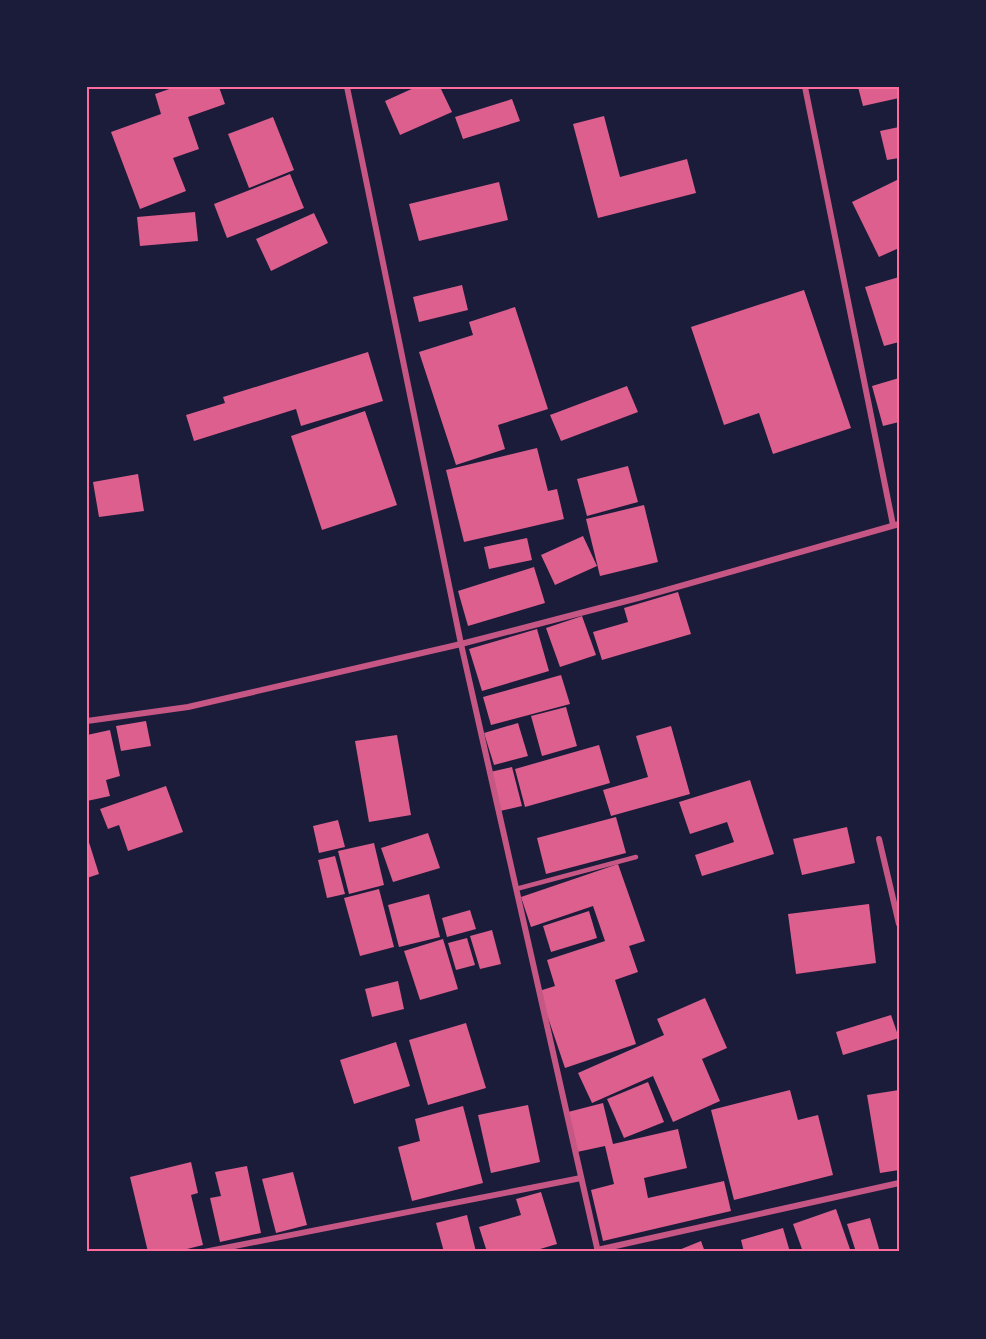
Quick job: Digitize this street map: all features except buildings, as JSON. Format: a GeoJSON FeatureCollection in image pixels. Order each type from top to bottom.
{"type":"FeatureCollection","features":[{"type":"Feature","properties":{"kind":"street"},"geometry":{"type":"LineString","coordinates":[[347,87],[461,644],[598,1251],[899,1182]]}},
{"type":"Feature","properties":{"kind":"street"},"geometry":{"type":"LineString","coordinates":[[87,721],[188,707],[461,644],[638,598],[896,524],[806,87]]}},
{"type":"Feature","properties":{"kind":"street"},"geometry":{"type":"LineString","coordinates":[[879,839],[899,924]]}},
{"type":"Feature","properties":{"kind":"street"},"geometry":{"type":"LineString","coordinates":[[204,1252],[581,1178]]}},
{"type":"Feature","properties":{"kind":"lane"},"geometry":{"type":"LineString","coordinates":[[516,889],[636,857]]}}]}
